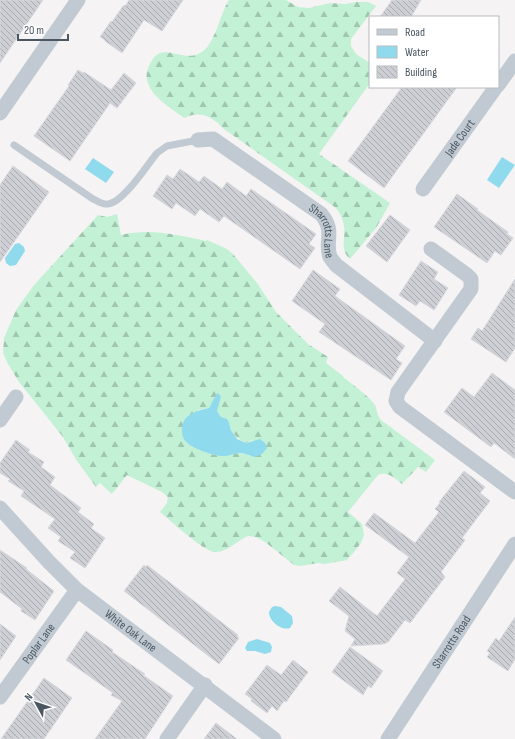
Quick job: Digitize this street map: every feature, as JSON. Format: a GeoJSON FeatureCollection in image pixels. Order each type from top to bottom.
{"type":"FeatureCollection","features":[{"type":"Feature","properties":{"kind":"street"},"geometry":{"type":"LineString","coordinates":[[0,113],[78,0]]}},
{"type":"Feature","properties":{"kind":"street","name":"Jade Court"},"geometry":{"type":"LineString","coordinates":[[499,83],[515,61]]}},
{"type":"Feature","properties":{"kind":"street","name":"Jade Court"},"geometry":{"type":"LineString","coordinates":[[423,189],[496,88]]}},
{"type":"Feature","properties":{"kind":"street","name":"Sharrotts Lane"},"geometry":{"type":"LineString","coordinates":[[198,140],[213,139],[321,214],[327,221],[329,229],[330,257],[336,265],[435,341]]}},
{"type":"Feature","properties":{"kind":"street"},"geometry":{"type":"LineString","coordinates":[[431,249],[467,275],[472,284],[469,293],[398,392],[396,401],[397,404],[515,492]]}},
{"type":"Feature","properties":{"kind":"street"},"geometry":{"type":"LineString","coordinates":[[0,420],[16,397]]}},
{"type":"Feature","properties":{"kind":"street","name":"White Oak Lane"},"geometry":{"type":"LineString","coordinates":[[0,508],[49,562],[77,590],[274,739]]}},
{"type":"Feature","properties":{"kind":"street","name":"Sharrotts Road"},"geometry":{"type":"LineString","coordinates":[[388,739],[515,544]]}},
{"type":"Feature","properties":{"kind":"street","name":"Poplar Lane"},"geometry":{"type":"LineString","coordinates":[[0,696],[77,590]]}},
{"type":"Feature","properties":{"kind":"street"},"geometry":{"type":"LineString","coordinates":[[167,739],[205,686]]}},
{"type":"Feature","properties":{"kind":"lane"},"geometry":{"type":"LineString","coordinates":[[14,145],[93,199],[108,204],[121,198],[162,148],[198,140]]}},
{"type":"Feature","properties":{"kind":"green space"},"geometry":{"type":"Polygon","coordinates":[[[229,0],[286,0],[298,7],[309,8],[330,3],[345,4],[357,2],[368,2],[376,6],[351,39],[351,46],[356,54],[369,62],[369,84],[319,154],[390,203],[376,228],[350,259],[344,248],[343,221],[336,208],[224,129],[211,118],[196,115],[184,118],[156,96],[150,88],[147,81],[147,73],[154,58],[158,54],[165,52],[191,56],[202,52],[211,42],[229,0]]]}},
{"type":"Feature","properties":{"kind":"green space"},"geometry":{"type":"Polygon","coordinates":[[[117,214],[121,235],[143,232],[164,233],[207,240],[227,249],[257,283],[276,312],[308,344],[328,357],[326,363],[373,402],[381,420],[435,460],[426,472],[418,467],[402,484],[394,477],[385,474],[378,475],[348,512],[362,524],[364,535],[361,543],[347,560],[325,564],[318,563],[301,566],[294,565],[265,542],[256,537],[248,536],[219,552],[210,551],[195,541],[160,512],[167,503],[168,497],[162,492],[127,475],[112,494],[100,483],[96,487],[77,461],[63,437],[19,382],[3,353],[4,338],[16,310],[34,285],[98,215],[107,217],[117,214]],[[217,394],[209,408],[198,410],[186,443],[204,452],[216,455],[242,453],[250,456],[253,440],[246,443],[235,435],[229,423],[221,417],[217,411],[217,394]]]}},
{"type":"Feature","properties":{"kind":"water"},"geometry":{"type":"Polygon","coordinates":[[[502,157],[515,165],[499,188],[487,180],[502,157]]]}},
{"type":"Feature","properties":{"kind":"water"},"geometry":{"type":"Polygon","coordinates":[[[93,158],[114,172],[106,183],[85,169],[93,158]]]}},
{"type":"Feature","properties":{"kind":"water"},"geometry":{"type":"Polygon","coordinates":[[[19,243],[24,247],[25,251],[16,265],[10,266],[6,263],[5,258],[15,244],[19,243]]]}},
{"type":"Feature","properties":{"kind":"water"},"geometry":{"type":"Polygon","coordinates":[[[217,393],[221,396],[217,411],[221,417],[227,419],[231,430],[237,439],[246,443],[260,439],[265,443],[267,448],[262,454],[255,457],[244,453],[221,456],[195,448],[185,441],[182,426],[186,418],[194,412],[209,408],[217,393]]]}},
{"type":"Feature","properties":{"kind":"water"},"geometry":{"type":"Polygon","coordinates":[[[272,607],[281,607],[292,616],[293,623],[290,628],[287,629],[279,627],[273,622],[269,612],[272,607]]]}},
{"type":"Feature","properties":{"kind":"water"},"geometry":{"type":"Polygon","coordinates":[[[257,639],[270,643],[272,647],[271,652],[265,654],[255,651],[247,651],[245,648],[248,642],[257,639]]]}},
{"type":"Feature","properties":{"kind":"building"},"geometry":{"type":"Polygon","coordinates":[[[0,0],[43,0],[0,63],[0,0]]]}},
{"type":"Feature","properties":{"kind":"building"},"geometry":{"type":"Polygon","coordinates":[[[129,0],[183,0],[162,31],[144,20],[122,53],[100,37],[111,21],[112,22],[129,0]]]}},
{"type":"Feature","properties":{"kind":"building"},"geometry":{"type":"Polygon","coordinates":[[[392,0],[421,0],[412,16],[381,16],[392,0]]]}},
{"type":"Feature","properties":{"kind":"building"},"geometry":{"type":"Polygon","coordinates":[[[78,70],[83,73],[84,72],[111,90],[124,73],[136,83],[117,108],[110,103],[70,161],[34,136],[69,86],[68,85],[78,70]]]}},
{"type":"Feature","properties":{"kind":"building"},"geometry":{"type":"Polygon","coordinates":[[[401,88],[456,88],[384,188],[348,161],[401,88]]]}},
{"type":"Feature","properties":{"kind":"building"},"geometry":{"type":"Polygon","coordinates":[[[13,166],[49,192],[0,262],[0,185],[13,166]]]}},
{"type":"Feature","properties":{"kind":"building"},"geometry":{"type":"Polygon","coordinates":[[[180,169],[199,182],[204,176],[222,189],[227,182],[246,196],[251,189],[316,234],[309,244],[315,248],[300,269],[224,216],[219,222],[200,209],[195,216],[176,203],[172,209],[153,196],[167,175],[173,179],[180,169]]]}},
{"type":"Feature","properties":{"kind":"building"},"geometry":{"type":"Polygon","coordinates":[[[457,194],[508,232],[507,234],[513,238],[501,255],[495,251],[487,263],[434,227],[457,194]]]}},
{"type":"Feature","properties":{"kind":"building"},"geometry":{"type":"Polygon","coordinates":[[[390,215],[410,230],[387,262],[366,246],[390,215]]]}},
{"type":"Feature","properties":{"kind":"building"},"geometry":{"type":"Polygon","coordinates":[[[421,261],[438,272],[434,279],[448,288],[434,310],[420,301],[416,306],[399,295],[421,261]]]}},
{"type":"Feature","properties":{"kind":"building"},"geometry":{"type":"Polygon","coordinates":[[[313,270],[340,289],[335,296],[405,346],[396,359],[402,363],[391,380],[319,332],[325,324],[292,301],[313,270]]]}},
{"type":"Feature","properties":{"kind":"building"},"geometry":{"type":"Polygon","coordinates":[[[515,279],[515,348],[506,362],[471,339],[478,328],[482,331],[515,279]]]}},
{"type":"Feature","properties":{"kind":"building"},"geometry":{"type":"Polygon","coordinates":[[[492,373],[515,390],[515,459],[494,443],[491,447],[444,412],[462,388],[474,397],[492,373]]]}},
{"type":"Feature","properties":{"kind":"building"},"geometry":{"type":"Polygon","coordinates":[[[16,440],[30,450],[28,452],[44,462],[41,467],[55,477],[50,485],[81,508],[78,512],[94,524],[91,528],[105,538],[85,568],[70,558],[75,552],[58,541],[61,537],[48,528],[55,519],[21,496],[24,491],[8,481],[10,479],[0,473],[0,463],[16,440]]]}},
{"type":"Feature","properties":{"kind":"building"},"geometry":{"type":"Polygon","coordinates":[[[464,471],[485,487],[480,493],[490,501],[462,538],[465,540],[441,572],[445,577],[410,623],[405,620],[388,642],[383,644],[351,646],[355,639],[345,631],[349,616],[329,601],[340,587],[377,616],[405,579],[397,573],[409,557],[365,525],[374,513],[415,543],[439,512],[435,509],[440,503],[439,502],[464,471]]]}},
{"type":"Feature","properties":{"kind":"building"},"geometry":{"type":"Polygon","coordinates":[[[0,550],[27,568],[26,569],[54,591],[35,620],[21,611],[22,609],[0,592],[0,550]]]}},
{"type":"Feature","properties":{"kind":"building"},"geometry":{"type":"Polygon","coordinates":[[[144,565],[146,567],[147,565],[238,635],[237,636],[239,638],[219,664],[124,591],[144,565]]]}},
{"type":"Feature","properties":{"kind":"building"},"geometry":{"type":"Polygon","coordinates":[[[515,617],[515,659],[508,671],[487,657],[490,653],[487,651],[496,638],[499,641],[515,617]]]}},
{"type":"Feature","properties":{"kind":"building"},"geometry":{"type":"Polygon","coordinates":[[[0,624],[16,636],[0,660],[0,624]]]}},
{"type":"Feature","properties":{"kind":"building"},"geometry":{"type":"Polygon","coordinates":[[[86,631],[113,650],[112,652],[145,674],[143,675],[173,696],[145,739],[95,739],[122,701],[111,695],[113,693],[66,660],[86,631]]]}},
{"type":"Feature","properties":{"kind":"building"},"geometry":{"type":"Polygon","coordinates":[[[350,647],[383,671],[371,688],[368,686],[363,695],[332,672],[350,647]]]}},
{"type":"Feature","properties":{"kind":"building"},"geometry":{"type":"Polygon","coordinates":[[[293,660],[308,672],[286,702],[284,701],[277,711],[272,706],[267,713],[251,701],[252,699],[245,694],[267,665],[281,675],[293,660]]]}},
{"type":"Feature","properties":{"kind":"building"},"geometry":{"type":"Polygon","coordinates":[[[44,678],[72,698],[44,739],[1,739],[44,678]]]}},
{"type":"Feature","properties":{"kind":"building"},"geometry":{"type":"Polygon","coordinates":[[[216,723],[237,739],[204,739],[216,723]]]}}]}
